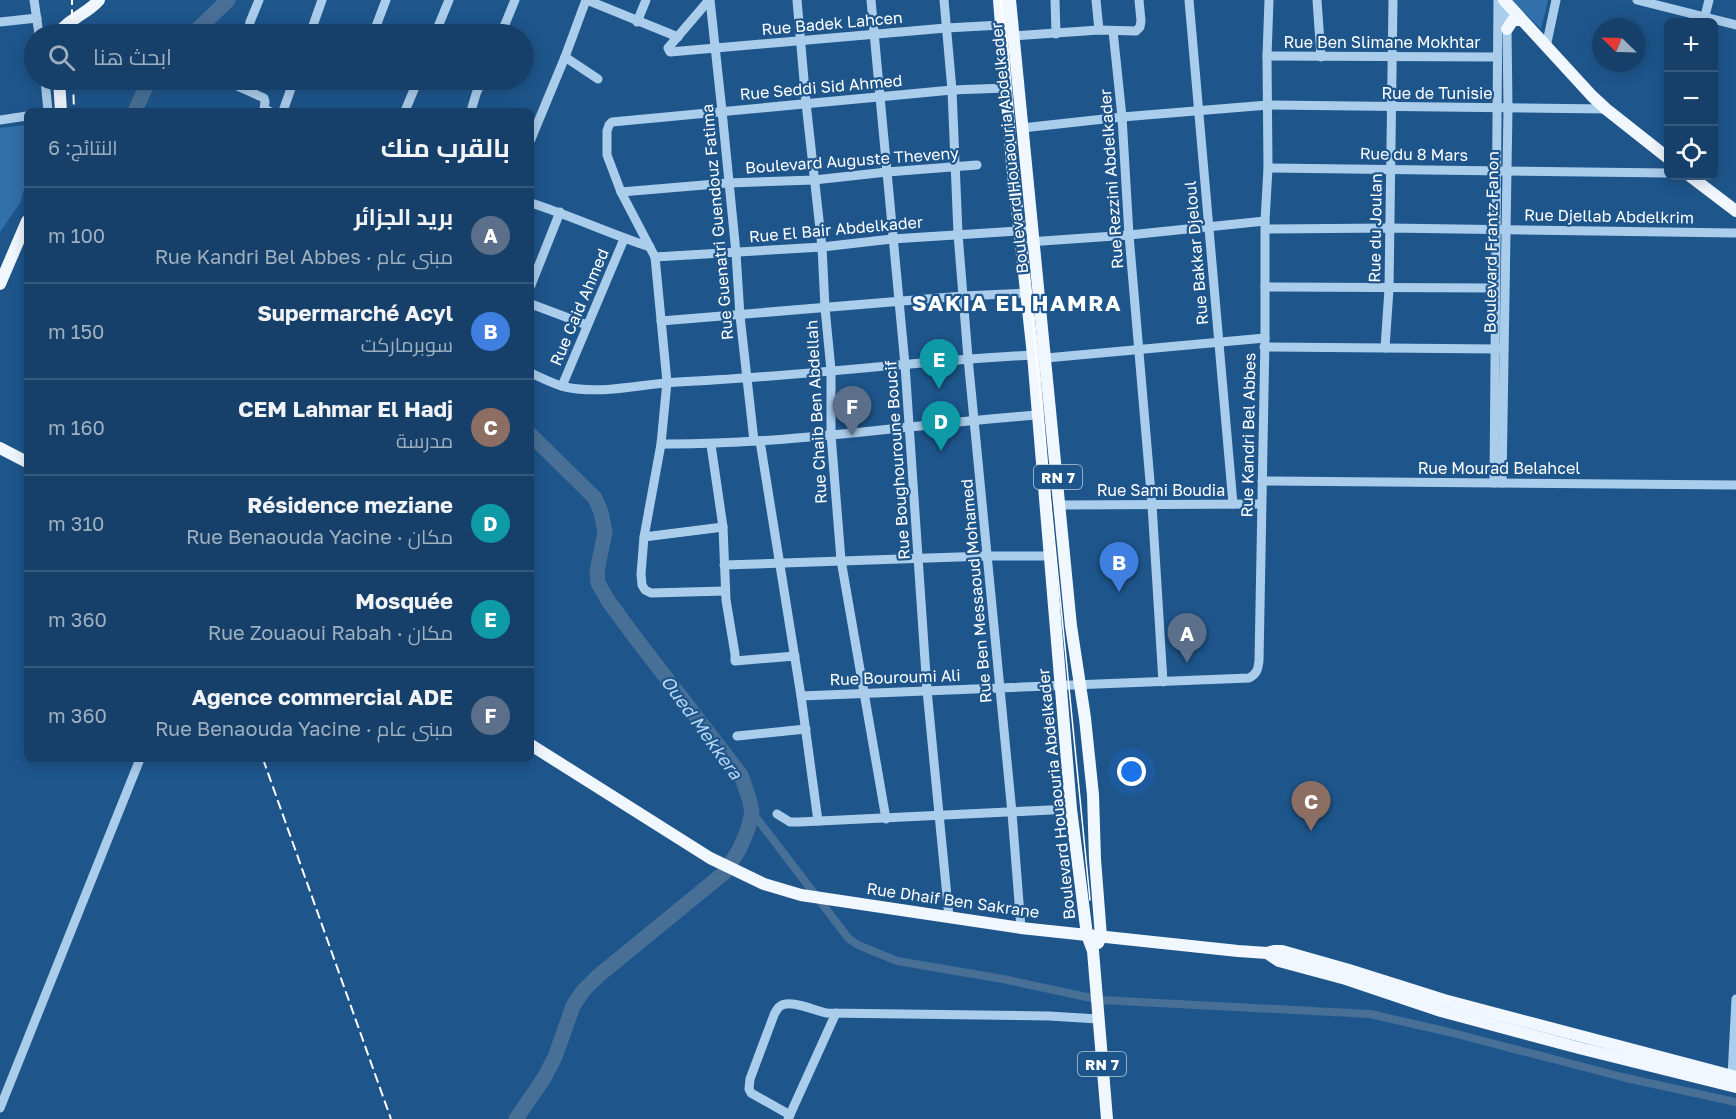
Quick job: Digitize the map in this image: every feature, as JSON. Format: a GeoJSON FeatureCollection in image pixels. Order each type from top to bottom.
{"type":"FeatureCollection","features":[{"type":"Feature","properties":{"kind":"main road"},"geometry":{"type":"LineString","coordinates":[[67,24],[99,0]]}},
{"type":"Feature","properties":{"kind":"main road","name":"Boulevard Houaouria Abdelkader"},"geometry":{"type":"LineString","coordinates":[[999,0],[1012,164],[1046,358],[1071,626],[1093,795],[1101,937]]}},
{"type":"Feature","properties":{"kind":"main road","name":"Boulevard Houaouria Abdelkader"},"geometry":{"type":"LineString","coordinates":[[1010,0],[1022,128],[1027,293],[1071,809],[1087,935],[1093,951]]}},
{"type":"Feature","properties":{"kind":"main road"},"geometry":{"type":"LineString","coordinates":[[1502,1],[1606,109],[1664,155]]}},
{"type":"Feature","properties":{"kind":"main road"},"geometry":{"type":"LineString","coordinates":[[1507,29],[1513,20],[1521,20]]}},
{"type":"Feature","properties":{"kind":"main road"},"geometry":{"type":"LineString","coordinates":[[60,90],[61,108]]}},
{"type":"Feature","properties":{"kind":"main road"},"geometry":{"type":"LineString","coordinates":[[1695,180],[1736,211]]}},
{"type":"Feature","properties":{"kind":"main road"},"geometry":{"type":"LineString","coordinates":[[0,284],[24,228]]}},
{"type":"Feature","properties":{"kind":"main road"},"geometry":{"type":"LineString","coordinates":[[0,448],[24,460]]}},
{"type":"Feature","properties":{"kind":"main road","name":"Rue Dhaif Ben Sakrane"},"geometry":{"type":"LineString","coordinates":[[534,748],[710,858],[764,884],[801,895],[1021,928],[1266,953],[1280,961],[1441,1011],[1735,1080]]}},
{"type":"Feature","properties":{"kind":"main road"},"geometry":{"type":"LineString","coordinates":[[1093,951],[1101,937]]}},
{"type":"Feature","properties":{"kind":"main road","name":"RN 7"},"geometry":{"type":"LineString","coordinates":[[1093,951],[1107,1119]]}},
{"type":"Feature","properties":{"kind":"street"},"geometry":{"type":"LineString","coordinates":[[34,0],[38,24]]}},
{"type":"Feature","properties":{"kind":"street"},"geometry":{"type":"LineString","coordinates":[[250,24],[259,0]]}},
{"type":"Feature","properties":{"kind":"street"},"geometry":{"type":"LineString","coordinates":[[314,24],[322,0]]}},
{"type":"Feature","properties":{"kind":"street"},"geometry":{"type":"LineString","coordinates":[[377,24],[386,0]]}},
{"type":"Feature","properties":{"kind":"street"},"geometry":{"type":"LineString","coordinates":[[439,24],[448,0]]}},
{"type":"Feature","properties":{"kind":"street"},"geometry":{"type":"LineString","coordinates":[[505,24],[515,0]]}},
{"type":"Feature","properties":{"kind":"street"},"geometry":{"type":"LineString","coordinates":[[534,132],[586,0],[678,37],[709,0]]}},
{"type":"Feature","properties":{"kind":"street"},"geometry":{"type":"LineString","coordinates":[[637,22],[646,0]]}},
{"type":"Feature","properties":{"kind":"street","name":"Rue Guenatri Guendouz Fatima"},"geometry":{"type":"LineString","coordinates":[[709,0],[736,253],[740,316],[757,441]]}},
{"type":"Feature","properties":{"kind":"street","name":"Rue Chaib Ben Abdellah"},"geometry":{"type":"LineString","coordinates":[[797,0],[822,247],[831,370],[831,435],[841,560],[886,819]]}},
{"type":"Feature","properties":{"kind":"street","name":"Rue Boughouroune Boucif"},"geometry":{"type":"LineString","coordinates":[[870,0],[905,365],[927,690],[949,917]]}},
{"type":"Feature","properties":{"kind":"street","name":"Rue Ben Messaoud Mohamed"},"geometry":{"type":"LineString","coordinates":[[944,0],[952,90],[958,234],[968,358],[1021,928]]}},
{"type":"Feature","properties":{"kind":"street"},"geometry":{"type":"LineString","coordinates":[[1055,0],[1056,34]]}},
{"type":"Feature","properties":{"kind":"street"},"geometry":{"type":"LineString","coordinates":[[1096,0],[1099,30]]}},
{"type":"Feature","properties":{"kind":"street"},"geometry":{"type":"LineString","coordinates":[[1014,36],[1099,30],[1136,31],[1141,21],[1139,0]]}},
{"type":"Feature","properties":{"kind":"street","name":"Rue Bakkar Djeloul"},"geometry":{"type":"LineString","coordinates":[[1190,0],[1233,504]]}},
{"type":"Feature","properties":{"kind":"street","name":"Rue Kandri Bel Abbes"},"geometry":{"type":"LineString","coordinates":[[1061,686],[1249,678],[1256,675],[1258,669],[1269,0]]}},
{"type":"Feature","properties":{"kind":"street"},"geometry":{"type":"LineString","coordinates":[[1317,0],[1321,57]]}},
{"type":"Feature","properties":{"kind":"street","name":"Rue du Joulan"},"geometry":{"type":"LineString","coordinates":[[1385,348],[1389,289],[1393,0]]}},
{"type":"Feature","properties":{"kind":"street"},"geometry":{"type":"LineString","coordinates":[[1637,0],[1736,25]]}},
{"type":"Feature","properties":{"kind":"street"},"geometry":{"type":"LineString","coordinates":[[1705,16],[1709,0]]}},
{"type":"Feature","properties":{"kind":"street"},"geometry":{"type":"LineString","coordinates":[[1046,358],[1220,343],[1265,342],[1385,348],[1500,349],[1495,315],[1495,288],[1497,57],[1502,1]]}},
{"type":"Feature","properties":{"kind":"street","name":"Boulevard Frantz Fanon"},"geometry":{"type":"LineString","coordinates":[[1498,483],[1500,349],[1505,315],[1508,108],[1507,29],[1502,1]]}},
{"type":"Feature","properties":{"kind":"street"},"geometry":{"type":"LineString","coordinates":[[1546,47],[1555,5]]}},
{"type":"Feature","properties":{"kind":"street"},"geometry":{"type":"LineString","coordinates":[[0,22],[37,18]]}},
{"type":"Feature","properties":{"kind":"street","name":"Rue Badek Lahcen"},"geometry":{"type":"LineString","coordinates":[[678,37],[668,48],[672,53],[1002,25]]}},
{"type":"Feature","properties":{"kind":"street","name":"Rue Rezzini Abdelkader"},"geometry":{"type":"LineString","coordinates":[[1113,31],[1122,117],[1152,505],[1163,682]]}},
{"type":"Feature","properties":{"kind":"street","name":"Rue Ben Slimane Mokhtar"},"geometry":{"type":"LineString","coordinates":[[1267,56],[1497,57]]}},
{"type":"Feature","properties":{"kind":"street"},"geometry":{"type":"LineString","coordinates":[[565,57],[598,79]]}},
{"type":"Feature","properties":{"kind":"street","name":"Rue Seddi Sid Ahmed"},"geometry":{"type":"LineString","coordinates":[[621,192],[606,155],[607,131],[612,122],[952,90],[1006,88]]}},
{"type":"Feature","properties":{"kind":"street"},"geometry":{"type":"LineString","coordinates":[[46,90],[48,108]]}},
{"type":"Feature","properties":{"kind":"street"},"geometry":{"type":"LineString","coordinates":[[246,90],[264,98],[264,108]]}},
{"type":"Feature","properties":{"kind":"street"},"geometry":{"type":"LineString","coordinates":[[284,108],[290,90]]}},
{"type":"Feature","properties":{"kind":"street"},"geometry":{"type":"LineString","coordinates":[[406,108],[414,90]]}},
{"type":"Feature","properties":{"kind":"street"},"geometry":{"type":"LineString","coordinates":[[472,108],[478,90]]}},
{"type":"Feature","properties":{"kind":"street","name":"Rue de Tunisie"},"geometry":{"type":"LineString","coordinates":[[1022,128],[1268,105],[1606,109]]}},
{"type":"Feature","properties":{"kind":"street"},"geometry":{"type":"LineString","coordinates":[[0,120],[24,116]]}},
{"type":"Feature","properties":{"kind":"street","name":"Boulevard Auguste Theveny"},"geometry":{"type":"LineString","coordinates":[[621,192],[728,183],[814,180],[977,165]]}},
{"type":"Feature","properties":{"kind":"street","name":"Rue du 8 Mars"},"geometry":{"type":"LineString","coordinates":[[1268,168],[1664,172]]}},
{"type":"Feature","properties":{"kind":"street"},"geometry":{"type":"LineString","coordinates":[[621,192],[655,258],[667,382],[661,444],[644,537],[642,585],[651,593],[725,591]]}},
{"type":"Feature","properties":{"kind":"street"},"geometry":{"type":"LineString","coordinates":[[534,204],[650,247]]}},
{"type":"Feature","properties":{"kind":"street"},"geometry":{"type":"LineString","coordinates":[[534,277],[560,212]]}},
{"type":"Feature","properties":{"kind":"street","name":"Rue Djellab Abdelkrim"},"geometry":{"type":"LineString","coordinates":[[1130,235],[1265,225],[1736,233]]}},
{"type":"Feature","properties":{"kind":"street","name":"Rue El Bair Abdelkader"},"geometry":{"type":"LineString","coordinates":[[655,258],[822,247],[958,234],[1130,235]]}},
{"type":"Feature","properties":{"kind":"street","name":"Rue Caid Ahmed"},"geometry":{"type":"LineString","coordinates":[[562,386],[624,239]]}},
{"type":"Feature","properties":{"kind":"street"},"geometry":{"type":"LineString","coordinates":[[1265,287],[1495,288]]}},
{"type":"Feature","properties":{"kind":"street"},"geometry":{"type":"LineString","coordinates":[[661,321],[963,296],[1027,293]]}},
{"type":"Feature","properties":{"kind":"street"},"geometry":{"type":"LineString","coordinates":[[534,304],[587,325]]}},
{"type":"Feature","properties":{"kind":"street"},"geometry":{"type":"LineString","coordinates":[[1495,315],[1505,315]]}},
{"type":"Feature","properties":{"kind":"street"},"geometry":{"type":"LineString","coordinates":[[534,374],[562,386],[589,391],[667,382],[747,379],[968,358],[1033,355]]}},
{"type":"Feature","properties":{"kind":"street"},"geometry":{"type":"LineString","coordinates":[[661,444],[711,445],[1037,416]]}},
{"type":"Feature","properties":{"kind":"street"},"geometry":{"type":"LineString","coordinates":[[757,441],[795,656],[818,821]]}},
{"type":"Feature","properties":{"kind":"street"},"geometry":{"type":"LineString","coordinates":[[711,445],[723,527],[725,591],[735,661],[795,656]]}},
{"type":"Feature","properties":{"kind":"street","name":"Rue Mourad Belahcel"},"geometry":{"type":"LineString","coordinates":[[1262,481],[1736,485]]}},
{"type":"Feature","properties":{"kind":"street","name":"Rue Sami Boudia"},"geometry":{"type":"LineString","coordinates":[[1060,505],[1261,504]]}},
{"type":"Feature","properties":{"kind":"street"},"geometry":{"type":"LineString","coordinates":[[644,537],[723,527]]}},
{"type":"Feature","properties":{"kind":"street"},"geometry":{"type":"LineString","coordinates":[[724,565],[1051,556]]}},
{"type":"Feature","properties":{"kind":"street","name":"Rue Bouroumi Ali"},"geometry":{"type":"LineString","coordinates":[[801,696],[1061,686]]}},
{"type":"Feature","properties":{"kind":"street"},"geometry":{"type":"LineString","coordinates":[[737,736],[806,729]]}},
{"type":"Feature","properties":{"kind":"street"},"geometry":{"type":"LineString","coordinates":[[0,1108],[139,762]]}},
{"type":"Feature","properties":{"kind":"street"},"geometry":{"type":"LineString","coordinates":[[777,814],[790,822],[1071,809]]}},
{"type":"Feature","properties":{"kind":"street"},"geometry":{"type":"LineString","coordinates":[[1735,1080],[1736,999]]}},
{"type":"Feature","properties":{"kind":"street"},"geometry":{"type":"LineString","coordinates":[[836,1013],[789,1117],[751,1093],[750,1079],[774,1016],[785,1004],[836,1013],[1049,1017],[1097,1014]]}},
{"type":"Feature","properties":{"kind":"shaded area"},"geometry":{"type":"Polygon","coordinates":[[[1512,0],[1548,0],[1541,29],[1512,0]]]}},
{"type":"Feature","properties":{"kind":"shaded area"},"geometry":{"type":"Polygon","coordinates":[[[24,125],[24,190],[20,203],[0,232],[0,128],[24,125]]]}},
{"type":"Feature","properties":{"kind":"waterway","name":"Oued Mekkera"},"geometry":{"type":"LineString","coordinates":[[203,24],[228,0]]}},
{"type":"Feature","properties":{"kind":"waterway","name":"Oued Mekkera"},"geometry":{"type":"LineString","coordinates":[[136,108],[144,90]]}},
{"type":"Feature","properties":{"kind":"waterway","name":"Oued Mekkera"},"geometry":{"type":"LineString","coordinates":[[516,1119],[544,1078],[555,1057],[573,1006],[583,991],[598,976],[724,873],[739,850],[752,812],[741,775],[634,636],[598,583],[597,571],[605,532],[601,512],[595,498],[534,438]]}},
{"type":"Feature","properties":{"kind":"waterway"},"geometry":{"type":"LineString","coordinates":[[752,812],[849,939],[897,961],[1003,979],[1101,1000],[1370,1014],[1626,1078],[1736,1102]]}},
{"type":"Feature","properties":{"kind":"tram line"},"geometry":{"type":"LineString","coordinates":[[1001,0],[1090,900]]}},
{"type":"Feature","properties":{"kind":"railway"},"geometry":{"type":"LineString","coordinates":[[72,0],[72,24]]}},
{"type":"Feature","properties":{"kind":"railway"},"geometry":{"type":"LineString","coordinates":[[73,90],[74,108]]}},
{"type":"Feature","properties":{"kind":"railway"},"geometry":{"type":"LineString","coordinates":[[264,762],[391,1119]]}},
{"type":"Feature","properties":{"kind":"place","name":"Mosquée"},"geometry":{"type":"Point","coordinates":[939,389]}},
{"type":"Feature","properties":{"kind":"place","name":"Agence commercial ADE"},"geometry":{"type":"Point","coordinates":[852,436]}},
{"type":"Feature","properties":{"kind":"place","name":"Résidence meziane"},"geometry":{"type":"Point","coordinates":[941,451]}},
{"type":"Feature","properties":{"kind":"place","name":"Supermarché Acyl"},"geometry":{"type":"Point","coordinates":[1119,592]}},
{"type":"Feature","properties":{"kind":"place","name":"بريد الجزائر"},"geometry":{"type":"Point","coordinates":[1187,663]}},
{"type":"Feature","properties":{"kind":"place","name":"CEM Lahmar El Hadj"},"geometry":{"type":"Point","coordinates":[1311,831]}},
{"type":"Feature","properties":{"kind":"district","name":"SAKIA EL HAMRA"},"geometry":{"type":"Point","coordinates":[1017,302]}}]}
